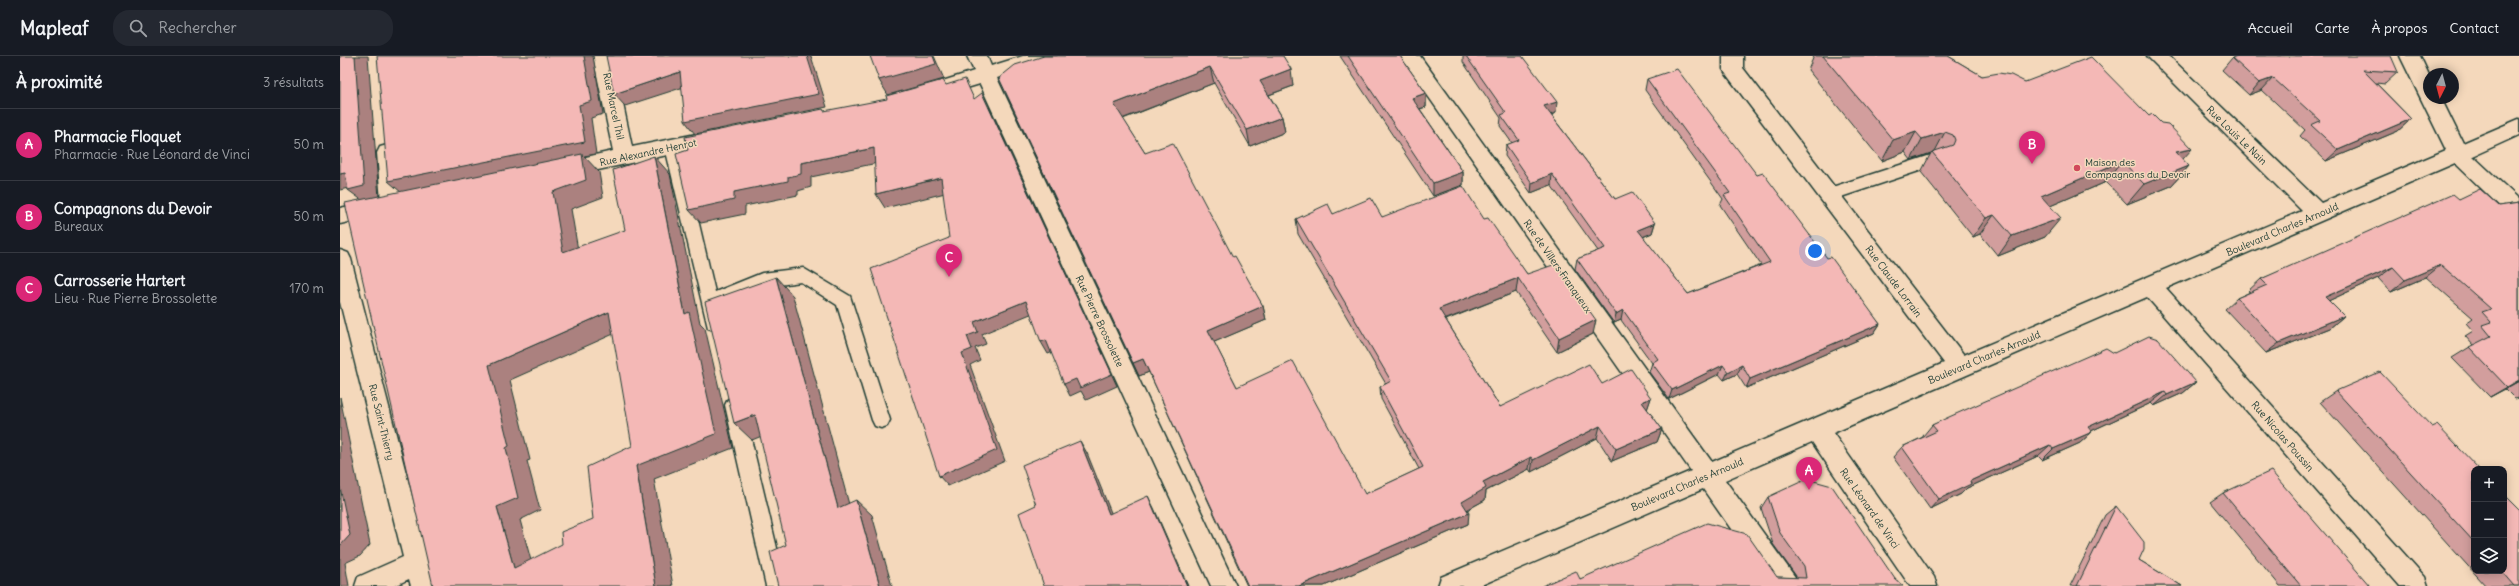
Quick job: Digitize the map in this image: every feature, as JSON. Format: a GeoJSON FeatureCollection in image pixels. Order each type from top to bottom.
{"type":"FeatureCollection","features":[{"type":"Feature","properties":{"kind":"street","name":"Rue Marcel Thil"},"geometry":{"type":"LineString","coordinates":[[603,56],[624,157]]}},
{"type":"Feature","properties":{"kind":"street"},"geometry":{"type":"LineString","coordinates":[[919,96],[981,65],[1046,56]]}},
{"type":"Feature","properties":{"kind":"street","name":"Rue de Villers Franqueux"},"geometry":{"type":"LineString","coordinates":[[1410,56],[1706,476]]}},
{"type":"Feature","properties":{"kind":"street","name":"Rue Claude Lorrain"},"geometry":{"type":"LineString","coordinates":[[1733,56],[1733,69],[1960,367]]}},
{"type":"Feature","properties":{"kind":"street","name":"Rue Louis Le Nain"},"geometry":{"type":"LineString","coordinates":[[2157,56],[2318,213]]}},
{"type":"Feature","properties":{"kind":"street"},"geometry":{"type":"LineString","coordinates":[[2410,56],[2423,82]]}},
{"type":"Feature","properties":{"kind":"street","name":"Rue Pierre Brossolette"},"geometry":{"type":"LineString","coordinates":[[981,65],[1224,586]]}},
{"type":"Feature","properties":{"kind":"street"},"geometry":{"type":"LineString","coordinates":[[2434,104],[2458,154],[2519,212]]}},
{"type":"Feature","properties":{"kind":"street","name":"Boulevard Charles Arnould"},"geometry":{"type":"LineString","coordinates":[[1450,586],[2519,127]]}},
{"type":"Feature","properties":{"kind":"street"},"geometry":{"type":"LineString","coordinates":[[340,216],[400,203],[386,134]]}},
{"type":"Feature","properties":{"kind":"street","name":"Rue Alexandre Henrot"},"geometry":{"type":"LineString","coordinates":[[539,174],[734,134]]}},
{"type":"Feature","properties":{"kind":"street","name":"Rue Saint-Thierry"},"geometry":{"type":"LineString","coordinates":[[340,259],[420,575]]}},
{"type":"Feature","properties":{"kind":"street","name":"Rue Nicolas Poussin"},"geometry":{"type":"LineString","coordinates":[[2150,285],[2416,586]]}},
{"type":"Feature","properties":{"kind":"street","name":"Rue Léonard de Vinci"},"geometry":{"type":"LineString","coordinates":[[1817,429],[1925,586]]}},
{"type":"Feature","properties":{"kind":"street","name":"Boulevard Charles Arnould"},"geometry":{"type":"LineString","coordinates":[[1706,476],[1786,586]]}},
{"type":"Feature","properties":{"kind":"street"},"geometry":{"type":"LineString","coordinates":[[367,586],[420,575]]}},
{"type":"Feature","properties":{"kind":"lane"},"geometry":{"type":"LineString","coordinates":[[673,147],[719,341]]}},
{"type":"Feature","properties":{"kind":"lane"},"geometry":{"type":"LineString","coordinates":[[1829,195],[1934,160]]}},
{"type":"Feature","properties":{"kind":"lane"},"geometry":{"type":"LineString","coordinates":[[710,303],[762,280],[803,275],[833,293],[844,301],[881,420]]}},
{"type":"Feature","properties":{"kind":"lane"},"geometry":{"type":"LineString","coordinates":[[729,387],[776,586]]}},
{"type":"Feature","properties":{"kind":"building"},"geometry":{"type":"Polygon","coordinates":[[[340,56],[355,56],[364,186],[348,190],[345,173],[340,174],[340,56]]]}},
{"type":"Feature","properties":{"kind":"building"},"geometry":{"type":"Polygon","coordinates":[[[377,56],[584,56],[592,101],[579,105],[585,142],[388,181],[377,56]]]}},
{"type":"Feature","properties":{"kind":"building"},"geometry":{"type":"Polygon","coordinates":[[[606,56],[807,56],[819,94],[685,121],[680,72],[614,94],[606,56]]]}},
{"type":"Feature","properties":{"kind":"building"},"geometry":{"type":"Polygon","coordinates":[[[870,56],[933,56],[936,64],[879,80],[870,56]]]}},
{"type":"Feature","properties":{"kind":"building"},"geometry":{"type":"Polygon","coordinates":[[[1044,56],[1283,56],[1291,69],[1260,81],[1282,117],[1247,130],[1210,67],[1114,104],[1145,153],[1173,143],[1233,257],[1235,256],[1263,306],[1208,330],[1237,387],[1293,361],[1365,494],[1423,467],[1380,387],[1391,381],[1296,219],[1328,204],[1333,214],[1371,198],[1382,217],[1463,186],[1484,219],[1488,218],[1527,274],[1556,264],[1596,320],[1559,338],[1518,278],[1439,309],[1500,407],[1589,364],[1602,384],[1631,369],[1651,398],[1642,402],[1662,429],[1616,449],[1600,426],[1533,460],[1531,457],[1483,482],[1486,488],[1462,502],[1469,513],[1299,586],[1248,586],[1143,359],[1133,363],[999,78],[1015,65],[1044,56]]]}},
{"type":"Feature","properties":{"kind":"building"},"geometry":{"type":"Polygon","coordinates":[[[1348,56],[1400,56],[1426,93],[1412,98],[1463,172],[1433,183],[1348,56]]]}},
{"type":"Feature","properties":{"kind":"building"},"geometry":{"type":"Polygon","coordinates":[[[1466,56],[1522,56],[1557,102],[1544,106],[1615,199],[1632,192],[1655,223],[1638,230],[1688,294],[1770,262],[1724,195],[1730,193],[1647,79],[1677,69],[1757,175],[1763,173],[1827,258],[1831,257],[1880,324],[1750,379],[1742,365],[1728,372],[1723,365],[1672,390],[1652,363],[1658,359],[1623,310],[1616,314],[1577,259],[1605,248],[1552,174],[1532,183],[1506,145],[1519,140],[1501,115],[1506,113],[1466,56]]]}},
{"type":"Feature","properties":{"kind":"building"},"geometry":{"type":"Polygon","coordinates":[[[1823,56],[1948,56],[1982,76],[1999,73],[2011,75],[2025,82],[2091,57],[2149,116],[2152,114],[2161,123],[2168,124],[2192,149],[2176,152],[2189,166],[2144,184],[2122,161],[2041,196],[2061,218],[2012,236],[1994,215],[1986,218],[1932,152],[1953,145],[1955,140],[1953,135],[1945,132],[1922,139],[1916,132],[1893,140],[1823,56]]]}},
{"type":"Feature","properties":{"kind":"building"},"geometry":{"type":"Polygon","coordinates":[[[2237,56],[2391,56],[2398,72],[2363,70],[2411,119],[2338,150],[2311,125],[2320,121],[2273,78],[2259,83],[2232,58],[2237,56]]]}},
{"type":"Feature","properties":{"kind":"building"},"geometry":{"type":"Polygon","coordinates":[[[965,79],[974,99],[982,93],[1112,374],[1080,388],[1076,379],[1064,384],[1046,340],[1041,342],[1026,301],[974,322],[978,332],[967,336],[972,349],[962,353],[997,450],[939,476],[871,269],[949,238],[941,178],[876,194],[874,148],[801,163],[801,174],[788,177],[788,181],[734,192],[734,200],[689,210],[676,154],[688,150],[685,137],[823,109],[824,111],[887,99],[886,96],[943,80],[946,85],[965,79]]]}},
{"type":"Feature","properties":{"kind":"building"},"geometry":{"type":"Polygon","coordinates":[[[582,154],[586,180],[553,192],[563,252],[625,230],[613,170],[654,156],[685,314],[689,312],[716,434],[636,466],[656,586],[433,586],[345,203],[582,154]],[[609,312],[489,365],[509,446],[506,448],[518,498],[497,507],[514,568],[562,544],[561,532],[593,519],[587,467],[632,446],[609,312]]]}},
{"type":"Feature","properties":{"kind":"building"},"geometry":{"type":"Polygon","coordinates":[[[2480,189],[2499,206],[2519,203],[2519,380],[2507,387],[2469,347],[2491,336],[2482,325],[2491,322],[2482,312],[2491,309],[2441,265],[2405,280],[2393,267],[2325,297],[2344,316],[2279,343],[2237,298],[2267,285],[2261,279],[2453,194],[2459,199],[2480,189]]]}},
{"type":"Feature","properties":{"kind":"building"},"geometry":{"type":"Polygon","coordinates":[[[776,277],[838,508],[856,500],[880,586],[778,586],[770,552],[786,545],[755,415],[734,423],[705,302],[776,277]]]}},
{"type":"Feature","properties":{"kind":"building"},"geometry":{"type":"Polygon","coordinates":[[[2149,336],[2158,339],[2196,382],[2167,395],[2165,392],[2088,427],[2092,432],[2053,449],[2050,445],[1970,481],[1971,484],[1939,499],[1902,447],[1937,431],[1932,425],[1949,417],[2106,348],[2114,353],[2149,336]]]}},
{"type":"Feature","properties":{"kind":"building"},"geometry":{"type":"Polygon","coordinates":[[[2380,372],[2432,427],[2437,425],[2476,466],[2471,466],[2471,539],[2336,391],[2380,372]]]}},
{"type":"Feature","properties":{"kind":"building"},"geometry":{"type":"Polygon","coordinates":[[[1080,441],[1109,514],[1148,496],[1187,586],[1044,586],[1019,513],[1036,505],[1022,465],[1080,441]]]}},
{"type":"Feature","properties":{"kind":"building"},"geometry":{"type":"Polygon","coordinates":[[[2271,471],[2370,586],[2301,586],[2223,493],[2271,471]]]}},
{"type":"Feature","properties":{"kind":"building"},"geometry":{"type":"Polygon","coordinates":[[[1807,479],[1832,486],[1895,579],[1903,586],[1542,586],[1576,571],[1580,579],[1707,523],[1747,534],[1777,577],[1806,578],[1804,566],[1780,533],[1768,497],[1807,479]]]}},
{"type":"Feature","properties":{"kind":"building"},"geometry":{"type":"Polygon","coordinates":[[[340,487],[350,535],[340,546],[340,487]]]}},
{"type":"Feature","properties":{"kind":"building"},"geometry":{"type":"Polygon","coordinates":[[[2507,498],[2519,510],[2519,586],[2514,586],[2504,574],[2507,574],[2507,498]]]}},
{"type":"Feature","properties":{"kind":"building"},"geometry":{"type":"Polygon","coordinates":[[[2116,506],[2144,542],[2144,549],[2139,560],[2182,586],[2077,586],[2116,506]]]}},
{"type":"Feature","properties":{"kind":"place","name":"Compagnons du Devoir"},"geometry":{"type":"Point","coordinates":[2032,164]}},
{"type":"Feature","properties":{"kind":"place","name":"Maison des Compagnons du Devoir"},"geometry":{"type":"Point","coordinates":[2077,168]}},
{"type":"Feature","properties":{"kind":"place","name":"Carrosserie Hartert"},"geometry":{"type":"Point","coordinates":[949,277]}},
{"type":"Feature","properties":{"kind":"place","name":"Pharmacie Floquet"},"geometry":{"type":"Point","coordinates":[1809,490]}}]}
